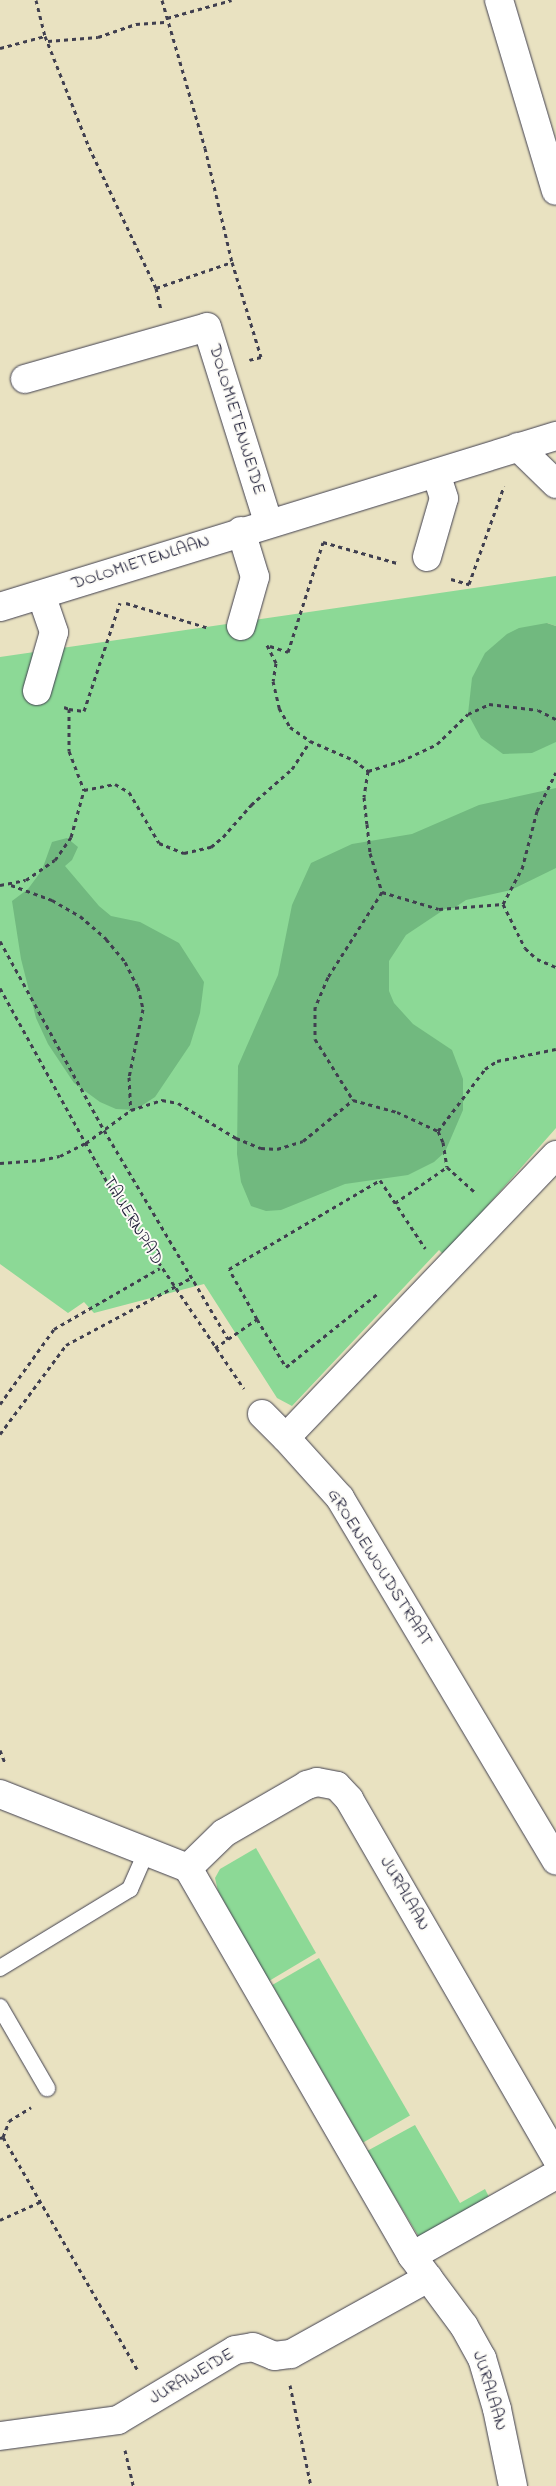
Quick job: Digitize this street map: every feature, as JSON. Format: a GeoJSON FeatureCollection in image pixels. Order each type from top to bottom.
{"type":"FeatureCollection","features":[{"type":"Feature","properties":{"kind":"street"},"geometry":{"type":"LineString","coordinates":[[498,0],[556,191]]}},
{"type":"Feature","properties":{"kind":"street","name":"DOLOMIETENWEIDE"},"geometry":{"type":"LineString","coordinates":[[25,379],[207,327],[268,522]]}},
{"type":"Feature","properties":{"kind":"street","name":"DOLOMIETENLAAN"},"geometry":{"type":"LineString","coordinates":[[0,607],[268,522],[556,436]]}},
{"type":"Feature","properties":{"kind":"street"},"geometry":{"type":"LineString","coordinates":[[518,447],[556,484]]}},
{"type":"Feature","properties":{"kind":"street"},"geometry":{"type":"LineString","coordinates":[[426,564],[444,498],[436,473]]}},
{"type":"Feature","properties":{"kind":"street"},"geometry":{"type":"LineString","coordinates":[[240,531],[255,577],[240,631]]}},
{"type":"Feature","properties":{"kind":"street"},"geometry":{"type":"LineString","coordinates":[[37,691],[54,632],[41,595]]}},
{"type":"Feature","properties":{"kind":"street"},"geometry":{"type":"LineString","coordinates":[[262,1414],[286,1438],[556,1155]]}},
{"type":"Feature","properties":{"kind":"street","name":"GROENEWOUDSTRAAT"},"geometry":{"type":"LineString","coordinates":[[286,1438],[340,1498],[556,1861]]}},
{"type":"Feature","properties":{"kind":"street","name":"JURALAAN"},"geometry":{"type":"LineString","coordinates":[[513,2486],[497,2409],[482,2358],[464,2326],[412,2256],[188,1868],[224,1833],[307,1785],[322,1782],[337,1786],[348,1799],[556,2157]]}},
{"type":"Feature","properties":{"kind":"street"},"geometry":{"type":"LineString","coordinates":[[0,1794],[147,1850],[188,1868]]}},
{"type":"Feature","properties":{"kind":"street"},"geometry":{"type":"LineString","coordinates":[[412,2256],[556,2175]]}},
{"type":"Feature","properties":{"kind":"street"},"geometry":{"type":"LineString","coordinates":[[284,2355],[290,2354],[428,2278]]}},
{"type":"Feature","properties":{"kind":"street","name":"JURAWEIDE"},"geometry":{"type":"LineString","coordinates":[[0,2436],[118,2420],[235,2350],[253,2348],[274,2356],[284,2355]]}},
{"type":"Feature","properties":{"kind":"lane"},"geometry":{"type":"LineString","coordinates":[[0,1968],[130,1889],[147,1850]]}},
{"type":"Feature","properties":{"kind":"lane"},"geometry":{"type":"LineString","coordinates":[[0,2007],[47,2088]]}},
{"type":"Feature","properties":{"kind":"path"},"geometry":{"type":"LineString","coordinates":[[36,0],[45,36],[115,208],[156,288],[169,338]]}},
{"type":"Feature","properties":{"kind":"path"},"geometry":{"type":"LineString","coordinates":[[162,0],[204,148],[232,262],[261,356],[220,368]]}},
{"type":"Feature","properties":{"kind":"path"},"geometry":{"type":"LineString","coordinates":[[48,42],[80,40],[136,24],[168,20],[232,0]]}},
{"type":"Feature","properties":{"kind":"path"},"geometry":{"type":"LineString","coordinates":[[0,48],[45,36]]}},
{"type":"Feature","properties":{"kind":"path"},"geometry":{"type":"LineString","coordinates":[[156,288],[232,262]]}},
{"type":"Feature","properties":{"kind":"path"},"geometry":{"type":"LineString","coordinates":[[37,691],[35,697],[69,709],[84,711],[120,601],[240,631],[269,646],[288,652],[323,542],[426,564],[469,584],[518,447]]}},
{"type":"Feature","properties":{"kind":"path"},"geometry":{"type":"LineString","coordinates":[[269,646],[276,662],[273,681],[279,708],[290,727],[310,742],[354,760],[368,770]]}},
{"type":"Feature","properties":{"kind":"path"},"geometry":{"type":"LineString","coordinates":[[368,770],[401,761],[437,744],[468,714],[489,704],[538,710],[556,719]]}},
{"type":"Feature","properties":{"kind":"path"},"geometry":{"type":"LineString","coordinates":[[0,885],[10,885],[26,880],[42,870],[64,850],[76,822],[84,790],[69,751],[69,709]]}},
{"type":"Feature","properties":{"kind":"path"},"geometry":{"type":"LineString","coordinates":[[84,790],[115,784],[129,792],[159,843],[170,850],[196,853],[211,847],[223,837],[251,805],[292,769],[310,742]]}},
{"type":"Feature","properties":{"kind":"path"},"geometry":{"type":"LineString","coordinates":[[368,770],[364,797],[369,844],[382,892],[328,976],[315,1006],[315,1039],[353,1100],[397,1112],[438,1131],[443,1142],[447,1167],[500,1215]]}},
{"type":"Feature","properties":{"kind":"path"},"geometry":{"type":"LineString","coordinates":[[503,904],[522,869],[538,811],[556,772]]}},
{"type":"Feature","properties":{"kind":"path"},"geometry":{"type":"LineString","coordinates":[[10,885],[52,900],[80,916],[106,939],[125,962],[138,987],[143,1010],[129,1077],[131,1110]]}},
{"type":"Feature","properties":{"kind":"path"},"geometry":{"type":"LineString","coordinates":[[382,892],[439,909],[503,904]]}},
{"type":"Feature","properties":{"kind":"path"},"geometry":{"type":"LineString","coordinates":[[503,904],[525,948],[537,959],[556,967]]}},
{"type":"Feature","properties":{"kind":"path"},"geometry":{"type":"LineString","coordinates":[[0,941],[104,1130],[228,1339]]}},
{"type":"Feature","properties":{"kind":"path","name":"TAUERNPAD"},"geometry":{"type":"LineString","coordinates":[[0,988],[86,1143],[160,1268],[262,1414]]}},
{"type":"Feature","properties":{"kind":"path"},"geometry":{"type":"LineString","coordinates":[[438,1131],[484,1069],[497,1061],[556,1049]]}},
{"type":"Feature","properties":{"kind":"path"},"geometry":{"type":"LineString","coordinates":[[0,1163],[41,1160],[86,1143],[131,1110],[162,1100],[178,1103],[236,1138],[261,1148],[277,1149],[304,1141],[353,1100]]}},
{"type":"Feature","properties":{"kind":"path"},"geometry":{"type":"LineString","coordinates":[[395,1203],[447,1167]]}},
{"type":"Feature","properties":{"kind":"path"},"geometry":{"type":"LineString","coordinates":[[383,1288],[286,1367],[229,1269],[380,1180],[428,1252]]}},
{"type":"Feature","properties":{"kind":"path"},"geometry":{"type":"LineString","coordinates":[[0,1404],[54,1329],[160,1268]]}},
{"type":"Feature","properties":{"kind":"path"},"geometry":{"type":"LineString","coordinates":[[0,1434],[66,1345],[191,1278]]}},
{"type":"Feature","properties":{"kind":"path"},"geometry":{"type":"LineString","coordinates":[[215,1348],[257,1319]]}},
{"type":"Feature","properties":{"kind":"path"},"geometry":{"type":"LineString","coordinates":[[47,2088],[30,2109],[9,2121],[2,2137],[154,2399]]}},
{"type":"Feature","properties":{"kind":"path"},"geometry":{"type":"LineString","coordinates":[[0,2220],[40,2202]]}},
{"type":"Feature","properties":{"kind":"path"},"geometry":{"type":"LineString","coordinates":[[284,2355],[311,2486]]}},
{"type":"Feature","properties":{"kind":"green space"},"geometry":{"type":"Polygon","coordinates":[[[556,576],[556,626],[547,623],[556,648],[556,1128],[444,1255],[439,1250],[292,1406],[277,1398],[204,1284],[94,1313],[84,1302],[68,1313],[0,1264],[0,657],[556,576]]]}},
{"type":"Feature","properties":{"kind":"green space"},"geometry":{"type":"Polygon","coordinates":[[[547,623],[556,626],[556,742],[532,753],[503,754],[481,738],[468,714],[472,678],[485,653],[507,634],[519,628],[547,623]]]}},
{"type":"Feature","properties":{"kind":"green space"},"geometry":{"type":"Polygon","coordinates":[[[556,788],[556,868],[511,890],[466,900],[454,908],[445,909],[406,935],[389,961],[389,991],[394,1003],[413,1024],[452,1050],[463,1079],[463,1110],[445,1152],[434,1162],[408,1175],[345,1184],[281,1210],[266,1211],[251,1206],[241,1182],[237,1154],[238,1066],[278,975],[292,905],[311,863],[352,844],[412,834],[479,805],[556,788]]]}},
{"type":"Feature","properties":{"kind":"green space"},"geometry":{"type":"Polygon","coordinates":[[[67,838],[78,847],[72,860],[65,866],[99,906],[111,916],[140,922],[179,943],[204,982],[200,1013],[190,1045],[155,1097],[135,1110],[116,1109],[100,1102],[74,1083],[48,1044],[36,1018],[21,959],[12,901],[28,889],[42,870],[52,842],[67,838]]]}},
{"type":"Feature","properties":{"kind":"green space"},"geometry":{"type":"Polygon","coordinates":[[[256,1848],[316,1953],[269,1981],[218,1891],[215,1878],[220,1869],[256,1848]]]}},
{"type":"Feature","properties":{"kind":"green space"},"geometry":{"type":"Polygon","coordinates":[[[319,1958],[410,2116],[363,2143],[272,1985],[319,1958]]]}},
{"type":"Feature","properties":{"kind":"green space"},"geometry":{"type":"Polygon","coordinates":[[[415,2125],[460,2203],[485,2189],[489,2197],[419,2237],[367,2151],[415,2125]]]}}]}
